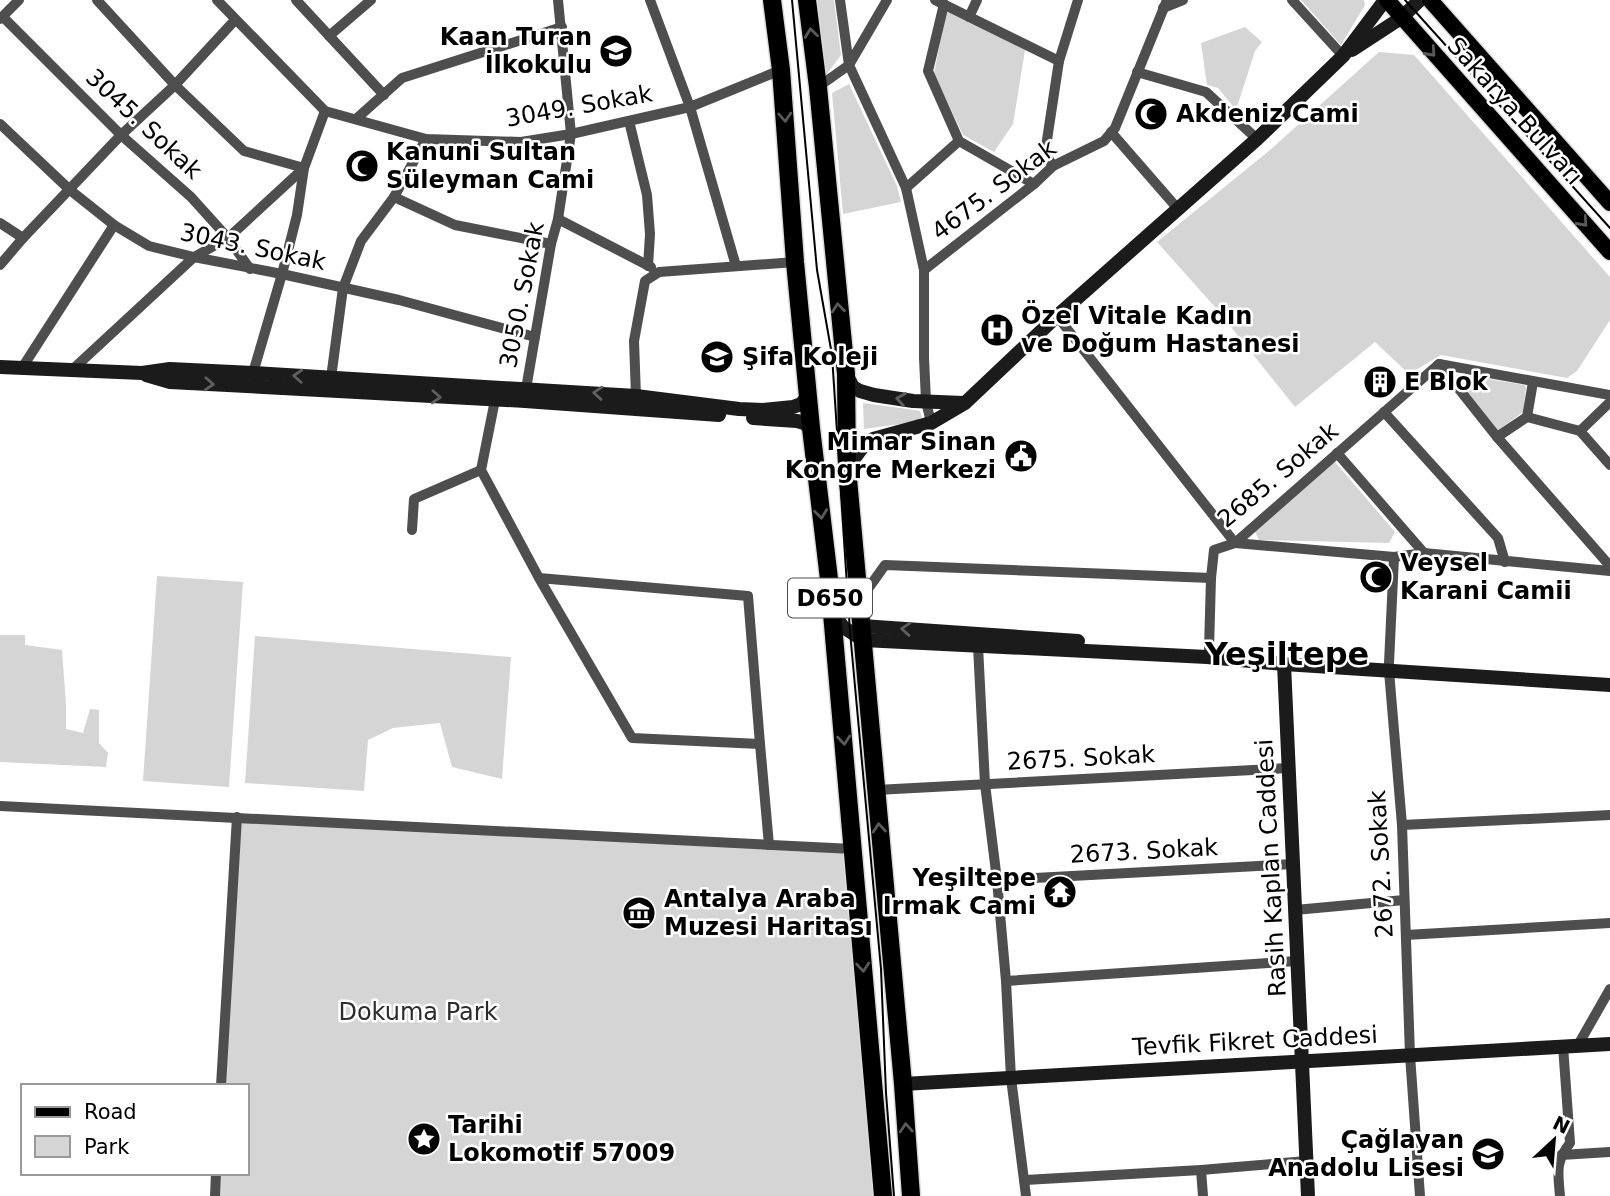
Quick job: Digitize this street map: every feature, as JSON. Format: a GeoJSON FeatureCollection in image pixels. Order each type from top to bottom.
{"type":"FeatureCollection","features":[{"type":"Feature","properties":{"kind":"highway","name":"D650"},"geometry":{"type":"LineString","coordinates":[[807,0],[818,87],[845,374],[847,468],[911,1196]]}},
{"type":"Feature","properties":{"kind":"highway","name":"D650"},"geometry":{"type":"LineString","coordinates":[[769,2],[781,70],[795,262],[832,611],[883,1196]]}},
{"type":"Feature","properties":{"kind":"highway"},"geometry":{"type":"LineString","coordinates":[[876,1107],[880,1098],[903,1084]]}},
{"type":"Feature","properties":{"kind":"main road","name":"Sakarya Bulvarı"},"geometry":{"type":"LineString","coordinates":[[1386,0],[1610,253]]}},
{"type":"Feature","properties":{"kind":"main road","name":"Sakarya Bulvarı"},"geometry":{"type":"LineString","coordinates":[[1430,0],[1610,203]]}},
{"type":"Feature","properties":{"kind":"street"},"geometry":{"type":"LineString","coordinates":[[1,18],[19,0]]}},
{"type":"Feature","properties":{"kind":"street"},"geometry":{"type":"LineString","coordinates":[[97,0],[175,85],[244,151],[304,168]]}},
{"type":"Feature","properties":{"kind":"street","name":"3049. Sokak"},"geometry":{"type":"LineString","coordinates":[[217,0],[325,110],[426,139],[521,142],[571,134],[690,107],[781,70]]}},
{"type":"Feature","properties":{"kind":"street"},"geometry":{"type":"LineString","coordinates":[[296,0],[384,95]]}},
{"type":"Feature","properties":{"kind":"street"},"geometry":{"type":"LineString","coordinates":[[329,36],[371,0]]}},
{"type":"Feature","properties":{"kind":"street","name":"3050. Sokak"},"geometry":{"type":"LineString","coordinates":[[526,395],[571,134],[558,0]]}},
{"type":"Feature","properties":{"kind":"street"},"geometry":{"type":"LineString","coordinates":[[650,0],[690,107],[736,266]]}},
{"type":"Feature","properties":{"kind":"street"},"geometry":{"type":"LineString","coordinates":[[840,0],[849,65],[906,188],[923,270],[926,401],[931,423]]}},
{"type":"Feature","properties":{"kind":"street"},"geometry":{"type":"LineString","coordinates":[[818,87],[849,65],[887,0]]}},
{"type":"Feature","properties":{"kind":"street"},"geometry":{"type":"LineString","coordinates":[[969,17],[977,0]]}},
{"type":"Feature","properties":{"kind":"street"},"geometry":{"type":"LineString","coordinates":[[1054,166],[1045,153],[1059,61],[1078,0]]}},
{"type":"Feature","properties":{"kind":"street"},"geometry":{"type":"LineString","coordinates":[[1165,4],[1182,0]]}},
{"type":"Feature","properties":{"kind":"street"},"geometry":{"type":"LineString","coordinates":[[1292,0],[1343,56]]}},
{"type":"Feature","properties":{"kind":"street"},"geometry":{"type":"LineString","coordinates":[[847,468],[864,445],[873,439],[931,423],[965,403],[1057,316],[1257,139],[1343,56],[1386,0]]}},
{"type":"Feature","properties":{"kind":"street"},"geometry":{"type":"LineString","coordinates":[[1343,56],[1401,18],[1420,0]]}},
{"type":"Feature","properties":{"kind":"street"},"geometry":{"type":"LineString","coordinates":[[1034,184],[959,141],[928,71],[939,2],[1059,61]]}},
{"type":"Feature","properties":{"kind":"street","name":"4675. Sokak"},"geometry":{"type":"LineString","coordinates":[[923,270],[1054,166],[1104,141],[1115,128],[1165,4]]}},
{"type":"Feature","properties":{"kind":"street","name":"3045. Sokak"},"geometry":{"type":"LineString","coordinates":[[1,18],[121,135],[191,197],[228,238],[250,269]]}},
{"type":"Feature","properties":{"kind":"street"},"geometry":{"type":"LineString","coordinates":[[0,265],[121,135],[175,85],[235,20]]}},
{"type":"Feature","properties":{"kind":"street"},"geometry":{"type":"LineString","coordinates":[[356,119],[402,78],[562,27]]}},
{"type":"Feature","properties":{"kind":"street"},"geometry":{"type":"LineString","coordinates":[[1138,72],[1206,92],[1257,139]]}},
{"type":"Feature","properties":{"kind":"street"},"geometry":{"type":"LineString","coordinates":[[253,373],[297,215],[304,168],[325,110]]}},
{"type":"Feature","properties":{"kind":"street"},"geometry":{"type":"LineString","coordinates":[[629,121],[647,195],[650,234],[648,266]]}},
{"type":"Feature","properties":{"kind":"street","name":"3043. Sokak"},"geometry":{"type":"LineString","coordinates":[[0,124],[70,190],[114,225],[149,246],[399,300],[535,337]]}},
{"type":"Feature","properties":{"kind":"street"},"geometry":{"type":"LineString","coordinates":[[1111,132],[1178,209]]}},
{"type":"Feature","properties":{"kind":"street"},"geometry":{"type":"LineString","coordinates":[[331,378],[343,288],[362,241],[394,197],[426,139]]}},
{"type":"Feature","properties":{"kind":"street"},"geometry":{"type":"LineString","coordinates":[[906,188],[959,141]]}},
{"type":"Feature","properties":{"kind":"street"},"geometry":{"type":"LineString","coordinates":[[72,370],[194,257],[228,238],[304,168]]}},
{"type":"Feature","properties":{"kind":"street"},"geometry":{"type":"LineString","coordinates":[[394,197],[455,225],[551,244]]}},
{"type":"Feature","properties":{"kind":"street"},"geometry":{"type":"LineString","coordinates":[[558,219],[659,272]]}},
{"type":"Feature","properties":{"kind":"street"},"geometry":{"type":"LineString","coordinates":[[0,223],[23,238]]}},
{"type":"Feature","properties":{"kind":"street"},"geometry":{"type":"LineString","coordinates":[[22,368],[114,225]]}},
{"type":"Feature","properties":{"kind":"street"},"geometry":{"type":"LineString","coordinates":[[636,396],[634,341],[645,281],[659,272],[795,262]]}},
{"type":"Feature","properties":{"kind":"street"},"geometry":{"type":"LineString","coordinates":[[1057,316],[1234,543],[1394,556],[1424,554],[1610,569]]}},
{"type":"Feature","properties":{"kind":"street"},"geometry":{"type":"LineString","coordinates":[[1439,364],[1610,396]]}},
{"type":"Feature","properties":{"kind":"street"},"geometry":{"type":"LineString","coordinates":[[1439,364],[1497,438],[1610,569]]}},
{"type":"Feature","properties":{"kind":"street","name":"2685. Sokak"},"geometry":{"type":"LineString","coordinates":[[1212,578],[1214,550],[1234,543],[1439,364]]}},
{"type":"Feature","properties":{"kind":"street"},"geometry":{"type":"LineString","coordinates":[[0,367],[142,373],[170,369],[253,373],[764,414],[802,404],[808,396]]}},
{"type":"Feature","properties":{"kind":"street"},"geometry":{"type":"LineString","coordinates":[[142,373],[170,382],[495,400],[526,395],[636,396],[739,409],[797,421],[811,428]]}},
{"type":"Feature","properties":{"kind":"street"},"geometry":{"type":"LineString","coordinates":[[845,374],[853,387],[860,391],[913,401],[965,403]]}},
{"type":"Feature","properties":{"kind":"street"},"geometry":{"type":"LineString","coordinates":[[1497,438],[1527,417],[1534,382]]}},
{"type":"Feature","properties":{"kind":"street"},"geometry":{"type":"LineString","coordinates":[[495,400],[481,470],[539,578],[632,738],[760,744]]}},
{"type":"Feature","properties":{"kind":"street"},"geometry":{"type":"LineString","coordinates":[[1580,431],[1610,402]]}},
{"type":"Feature","properties":{"kind":"street"},"geometry":{"type":"LineString","coordinates":[[1384,412],[1498,538],[1506,562]]}},
{"type":"Feature","properties":{"kind":"street"},"geometry":{"type":"LineString","coordinates":[[1527,417],[1580,431],[1610,465]]}},
{"type":"Feature","properties":{"kind":"street"},"geometry":{"type":"LineString","coordinates":[[1337,453],[1424,554]]}},
{"type":"Feature","properties":{"kind":"street"},"geometry":{"type":"LineString","coordinates":[[412,530],[414,499],[481,470]]}},
{"type":"Feature","properties":{"kind":"street","name":"2672. Sokak"},"geometry":{"type":"LineString","coordinates":[[1394,556],[1389,667],[1402,825],[1410,1055],[1420,1196]]}},
{"type":"Feature","properties":{"kind":"street"},"geometry":{"type":"LineString","coordinates":[[860,600],[884,565],[1212,578],[1209,649]]}},
{"type":"Feature","properties":{"kind":"street"},"geometry":{"type":"LineString","coordinates":[[539,578],[748,596],[769,845]]}},
{"type":"Feature","properties":{"kind":"street"},"geometry":{"type":"LineString","coordinates":[[832,611],[843,627],[863,633],[978,646],[1207,657],[1284,664],[1610,675]]}},
{"type":"Feature","properties":{"kind":"street"},"geometry":{"type":"LineString","coordinates":[[863,633],[1209,649],[1610,685]]}},
{"type":"Feature","properties":{"kind":"street"},"geometry":{"type":"LineString","coordinates":[[978,646],[985,784],[1006,981],[1011,1078],[1026,1196]]}},
{"type":"Feature","properties":{"kind":"street","name":"Rasih Kaplan Caddesi"},"geometry":{"type":"LineString","coordinates":[[1284,664],[1308,1196]]}},
{"type":"Feature","properties":{"kind":"street","name":"2675. Sokak"},"geometry":{"type":"LineString","coordinates":[[876,790],[1289,768]]}},
{"type":"Feature","properties":{"kind":"street"},"geometry":{"type":"LineString","coordinates":[[0,806],[853,849]]}},
{"type":"Feature","properties":{"kind":"street"},"geometry":{"type":"LineString","coordinates":[[1402,825],[1610,815]]}},
{"type":"Feature","properties":{"kind":"street"},"geometry":{"type":"LineString","coordinates":[[221,1084],[237,817]]}},
{"type":"Feature","properties":{"kind":"street","name":"2673. Sokak"},"geometry":{"type":"LineString","coordinates":[[997,880],[1293,864]]}},
{"type":"Feature","properties":{"kind":"street"},"geometry":{"type":"LineString","coordinates":[[1295,910],[1404,900]]}},
{"type":"Feature","properties":{"kind":"street"},"geometry":{"type":"LineString","coordinates":[[1406,935],[1610,923]]}},
{"type":"Feature","properties":{"kind":"street"},"geometry":{"type":"LineString","coordinates":[[1006,981],[1297,961]]}},
{"type":"Feature","properties":{"kind":"street"},"geometry":{"type":"LineString","coordinates":[[1578,1045],[1610,989]]}},
{"type":"Feature","properties":{"kind":"street","name":"Tevfik Fikret Caddesi"},"geometry":{"type":"LineString","coordinates":[[903,1084],[1610,1044]]}},
{"type":"Feature","properties":{"kind":"street"},"geometry":{"type":"LineString","coordinates":[[1560,1196],[1558,1167],[1561,1155],[1570,1143],[1563,1046]]}},
{"type":"Feature","properties":{"kind":"street"},"geometry":{"type":"LineString","coordinates":[[1561,1155],[1610,1152]]}},
{"type":"Feature","properties":{"kind":"street"},"geometry":{"type":"LineString","coordinates":[[1025,1180],[1307,1161]]}},
{"type":"Feature","properties":{"kind":"street"},"geometry":{"type":"LineString","coordinates":[[1201,1170],[1203,1196]]}},
{"type":"Feature","properties":{"kind":"street"},"geometry":{"type":"LineString","coordinates":[[215,1196],[216,1175]]}},
{"type":"Feature","properties":{"kind":"green space"},"geometry":{"type":"Polygon","coordinates":[[[817,0],[834,0],[841,55],[824,78],[817,0]]]}},
{"type":"Feature","properties":{"kind":"green space"},"geometry":{"type":"Polygon","coordinates":[[[1301,0],[1364,0],[1365,5],[1341,45],[1301,0]]]}},
{"type":"Feature","properties":{"kind":"green space"},"geometry":{"type":"Polygon","coordinates":[[[950,10],[1025,50],[1013,124],[994,152],[963,135],[934,74],[945,15],[950,10]]]}},
{"type":"Feature","properties":{"kind":"green space"},"geometry":{"type":"Polygon","coordinates":[[[1245,27],[1262,42],[1255,51],[1236,110],[1218,88],[1207,85],[1201,43],[1245,27]]]}},
{"type":"Feature","properties":{"kind":"green space"},"geometry":{"type":"Polygon","coordinates":[[[1379,52],[1414,55],[1610,277],[1610,320],[1577,371],[1567,378],[1441,355],[1409,374],[1375,342],[1295,407],[1215,307],[1157,242],[1270,150],[1379,52]]]}},
{"type":"Feature","properties":{"kind":"green space"},"geometry":{"type":"Polygon","coordinates":[[[849,84],[897,186],[901,202],[843,214],[832,93],[849,84]]]}},
{"type":"Feature","properties":{"kind":"green space"},"geometry":{"type":"Polygon","coordinates":[[[1457,374],[1525,385],[1523,412],[1497,431],[1455,379],[1457,374]]]}},
{"type":"Feature","properties":{"kind":"green space"},"geometry":{"type":"Polygon","coordinates":[[[863,403],[920,411],[922,417],[915,422],[864,429],[863,403]]]}},
{"type":"Feature","properties":{"kind":"green space"},"geometry":{"type":"Polygon","coordinates":[[[1335,462],[1395,532],[1389,543],[1259,540],[1255,532],[1335,462]]]}},
{"type":"Feature","properties":{"kind":"green space"},"geometry":{"type":"Polygon","coordinates":[[[157,576],[243,582],[229,787],[143,781],[157,576]]]}},
{"type":"Feature","properties":{"kind":"green space"},"geometry":{"type":"Polygon","coordinates":[[[0,635],[25,635],[25,645],[62,650],[66,729],[83,733],[90,709],[99,710],[99,743],[108,753],[106,767],[0,762],[0,635]]]}},
{"type":"Feature","properties":{"kind":"green space"},"geometry":{"type":"Polygon","coordinates":[[[255,636],[511,657],[502,779],[452,767],[440,723],[393,728],[368,740],[364,791],[245,783],[255,636]]]}},
{"type":"Feature","properties":{"kind":"green space","name":"Dokuma Park"},"geometry":{"type":"Polygon","coordinates":[[[237,817],[853,849],[881,1196],[215,1196],[216,1175],[248,1175],[248,1084],[221,1084],[237,817]]]}},
{"type":"Feature","properties":{"kind":"tram line"},"geometry":{"type":"LineString","coordinates":[[792,0],[817,270],[832,355],[850,632],[881,969],[894,1196]]}},
{"type":"Feature","properties":{"kind":"tram line"},"geometry":{"type":"LineString","coordinates":[[1405,0],[1610,228]]}},
{"type":"Feature","properties":{"kind":"place","name":"Kaan Turan İlkokulu"},"geometry":{"type":"Point","coordinates":[616,51]}},
{"type":"Feature","properties":{"kind":"place","name":"Akdeniz Cami"},"geometry":{"type":"Point","coordinates":[1151,114]}},
{"type":"Feature","properties":{"kind":"place","name":"Kanuni Sultan Süleyman Cami"},"geometry":{"type":"Point","coordinates":[362,166]}},
{"type":"Feature","properties":{"kind":"place","name":"Özel Vitale Kadın ve Doğum Hastanesi"},"geometry":{"type":"Point","coordinates":[997,330]}},
{"type":"Feature","properties":{"kind":"place","name":"Şifa Koleji"},"geometry":{"type":"Point","coordinates":[717,357]}},
{"type":"Feature","properties":{"kind":"place","name":"E Blok"},"geometry":{"type":"Point","coordinates":[1380,382]}},
{"type":"Feature","properties":{"kind":"place","name":"Mimar Sinan Kongre Merkezi"},"geometry":{"type":"Point","coordinates":[1021,456]}},
{"type":"Feature","properties":{"kind":"place","name":"Veysel Karani Camii"},"geometry":{"type":"Point","coordinates":[1376,577]}},
{"type":"Feature","properties":{"kind":"place","name":"Yeşiltepe Irmak Cami"},"geometry":{"type":"Point","coordinates":[1060,892]}},
{"type":"Feature","properties":{"kind":"place","name":"Antalya Araba Muzesi Haritası"},"geometry":{"type":"Point","coordinates":[639,913]}},
{"type":"Feature","properties":{"kind":"place","name":"Tarihi Lokomotif 57009"},"geometry":{"type":"Point","coordinates":[424,1139]}},
{"type":"Feature","properties":{"kind":"place","name":"Çağlayan Anadolu Lisesi"},"geometry":{"type":"Point","coordinates":[1488,1154]}},
{"type":"Feature","properties":{"kind":"district","name":"Yeşiltepe"},"geometry":{"type":"Point","coordinates":[1287,654]}}]}
